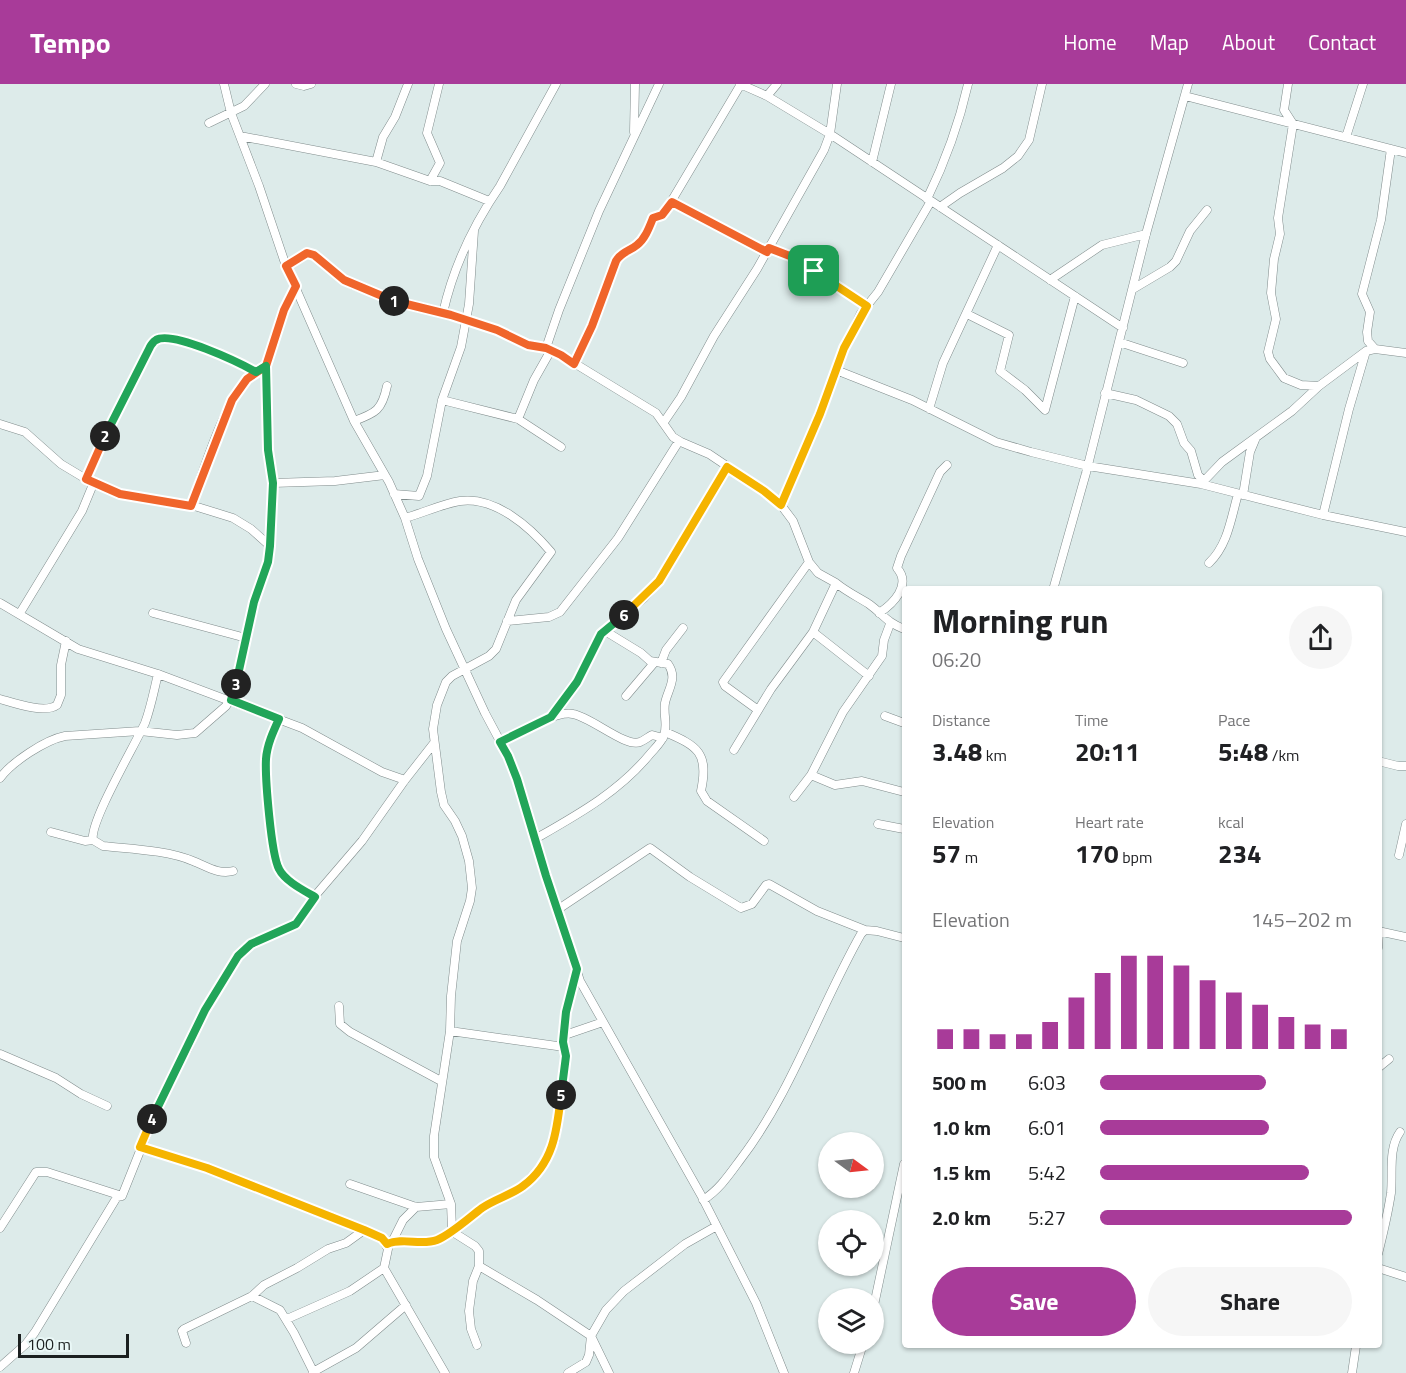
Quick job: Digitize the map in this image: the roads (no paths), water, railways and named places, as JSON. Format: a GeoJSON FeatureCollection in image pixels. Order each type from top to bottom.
{"type":"FeatureCollection","features":[{"type":"Feature","properties":{"kind":"street"},"geometry":{"type":"LineString","coordinates":[[224,84],[231,114],[286,266],[354,421],[385,475],[405,518],[432,597],[485,713],[508,756],[580,981],[672,1140],[756,1303],[784,1373]]}},
{"type":"Feature","properties":{"kind":"street"},"geometry":{"type":"LineString","coordinates":[[210,123],[231,114],[253,98],[265,84]]}},
{"type":"Feature","properties":{"kind":"street"},"geometry":{"type":"LineString","coordinates":[[296,84],[304,86],[311,84]]}},
{"type":"Feature","properties":{"kind":"street"},"geometry":{"type":"LineString","coordinates":[[376,162],[383,137],[395,117],[408,84]]}},
{"type":"Feature","properties":{"kind":"street"},"geometry":{"type":"LineString","coordinates":[[430,181],[440,163],[427,133],[439,84]]}},
{"type":"Feature","properties":{"kind":"street"},"geometry":{"type":"LineString","coordinates":[[443,313],[458,262],[489,201],[500,186],[556,84]]}},
{"type":"Feature","properties":{"kind":"street"},"geometry":{"type":"LineString","coordinates":[[634,136],[635,84]]}},
{"type":"Feature","properties":{"kind":"street"},"geometry":{"type":"LineString","coordinates":[[518,419],[548,349],[559,309],[599,210],[659,84]]}},
{"type":"Feature","properties":{"kind":"street"},"geometry":{"type":"LineString","coordinates":[[574,364],[592,326],[619,255],[637,246],[653,218],[662,215],[672,202],[741,84],[830,134],[1123,328]]}},
{"type":"Feature","properties":{"kind":"street"},"geometry":{"type":"LineString","coordinates":[[766,96],[777,84]]}},
{"type":"Feature","properties":{"kind":"street"},"geometry":{"type":"LineString","coordinates":[[664,422],[681,397],[714,336],[758,269],[824,150],[830,134],[837,84]]}},
{"type":"Feature","properties":{"kind":"street"},"geometry":{"type":"LineString","coordinates":[[872,162],[891,84]]}},
{"type":"Feature","properties":{"kind":"street"},"geometry":{"type":"LineString","coordinates":[[781,505],[820,414],[844,348],[867,306],[883,284],[929,200],[954,135],[968,84]]}},
{"type":"Feature","properties":{"kind":"street"},"geometry":{"type":"LineString","coordinates":[[940,207],[1004,168],[1018,156],[1029,140],[1042,84]]}},
{"type":"Feature","properties":{"kind":"street"},"geometry":{"type":"LineString","coordinates":[[1054,586],[1088,466],[1146,234],[1188,84]]}},
{"type":"Feature","properties":{"kind":"street"},"geometry":{"type":"LineString","coordinates":[[1288,84],[1284,110],[1293,124],[1278,218],[1280,234],[1274,259],[1271,292],[1276,319],[1268,352],[1270,359],[1284,378],[1301,385],[1319,386]]}},
{"type":"Feature","properties":{"kind":"street"},"geometry":{"type":"LineString","coordinates":[[1346,137],[1363,84]]}},
{"type":"Feature","properties":{"kind":"street"},"geometry":{"type":"LineString","coordinates":[[1185,96],[1406,153]]}},
{"type":"Feature","properties":{"kind":"street"},"geometry":{"type":"LineString","coordinates":[[240,136],[376,162],[430,181],[440,181],[489,201]]}},
{"type":"Feature","properties":{"kind":"street"},"geometry":{"type":"LineString","coordinates":[[1375,349],[1367,337],[1370,312],[1362,294],[1381,220],[1391,149]]}},
{"type":"Feature","properties":{"kind":"street"},"geometry":{"type":"LineString","coordinates":[[672,202],[768,250],[795,258],[867,306]]}},
{"type":"Feature","properties":{"kind":"street"},"geometry":{"type":"LineString","coordinates":[[1133,289],[1176,261],[1190,231],[1207,210]]}},
{"type":"Feature","properties":{"kind":"street"},"geometry":{"type":"LineString","coordinates":[[394,494],[419,496],[427,476],[442,400],[462,347],[469,304],[474,231]]}},
{"type":"Feature","properties":{"kind":"street"},"geometry":{"type":"LineString","coordinates":[[1050,280],[1102,245],[1146,234]]}},
{"type":"Feature","properties":{"kind":"street"},"geometry":{"type":"LineString","coordinates":[[929,409],[943,363],[998,245]]}},
{"type":"Feature","properties":{"kind":"street"},"geometry":{"type":"LineString","coordinates":[[286,266],[307,253],[314,255],[353,285],[396,301],[497,330],[528,345],[548,349],[574,364],[656,413],[664,422],[669,433],[679,441],[699,449],[764,491],[781,505],[793,520],[809,562],[818,573],[879,613],[890,624],[902,628]]}},
{"type":"Feature","properties":{"kind":"street"},"geometry":{"type":"LineString","coordinates":[[0,777],[23,757],[56,738],[140,732],[177,735],[195,733],[231,700],[236,688],[254,602],[268,562],[270,546],[273,483],[268,450],[266,366],[284,310],[296,286]]}},
{"type":"Feature","properties":{"kind":"street"},"geometry":{"type":"LineString","coordinates":[[967,314],[1008,335],[1000,371],[1025,390],[1044,410],[1075,296]]}},
{"type":"Feature","properties":{"kind":"street"},"geometry":{"type":"LineString","coordinates":[[20,613],[82,511],[106,432],[150,347],[156,340],[162,338],[219,353],[256,372]]}},
{"type":"Feature","properties":{"kind":"street"},"geometry":{"type":"LineString","coordinates":[[1119,342],[1183,363]]}},
{"type":"Feature","properties":{"kind":"street"},"geometry":{"type":"LineString","coordinates":[[1203,483],[1222,462],[1292,411],[1319,386],[1366,351],[1375,349],[1406,353]]}},
{"type":"Feature","properties":{"kind":"street"},"geometry":{"type":"LineString","coordinates":[[1323,515],[1366,351]]}},
{"type":"Feature","properties":{"kind":"street"},"geometry":{"type":"LineString","coordinates":[[191,506],[232,400],[247,379],[266,366]]}},
{"type":"Feature","properties":{"kind":"street"},"geometry":{"type":"LineString","coordinates":[[837,370],[891,391],[996,442],[1088,466],[1203,483],[1323,515],[1406,532]]}},
{"type":"Feature","properties":{"kind":"street"},"geometry":{"type":"LineString","coordinates":[[354,421],[378,410],[387,386]]}},
{"type":"Feature","properties":{"kind":"street"},"geometry":{"type":"LineString","coordinates":[[1105,393],[1136,400],[1169,416],[1177,424],[1184,443],[1191,451],[1198,475],[1203,483]]}},
{"type":"Feature","properties":{"kind":"street"},"geometry":{"type":"LineString","coordinates":[[442,400],[518,419],[561,447]]}},
{"type":"Feature","properties":{"kind":"street"},"geometry":{"type":"LineString","coordinates":[[0,424],[25,432],[61,464],[90,481],[120,494],[191,506],[233,519],[251,529],[270,546]]}},
{"type":"Feature","properties":{"kind":"street"},"geometry":{"type":"LineString","coordinates":[[1209,562],[1224,544],[1256,438]]}},
{"type":"Feature","properties":{"kind":"street"},"geometry":{"type":"LineString","coordinates":[[507,621],[549,617],[560,612],[618,538],[679,441]]}},
{"type":"Feature","properties":{"kind":"street"},"geometry":{"type":"LineString","coordinates":[[879,613],[894,603],[901,588],[901,572],[897,568],[900,556],[940,472],[947,465]]}},
{"type":"Feature","properties":{"kind":"street"},"geometry":{"type":"LineString","coordinates":[[551,717],[577,682],[589,655],[604,631],[644,598],[659,581],[727,467]]}},
{"type":"Feature","properties":{"kind":"street"},"geometry":{"type":"LineString","coordinates":[[273,483],[335,481],[385,475]]}},
{"type":"Feature","properties":{"kind":"street"},"geometry":{"type":"LineString","coordinates":[[405,518],[459,502],[476,501],[510,515],[551,552],[524,587],[496,649],[489,656],[452,675],[446,682],[434,718],[434,742],[441,792],[444,805],[462,837],[469,861],[472,888],[471,901],[457,941],[450,1031],[441,1081],[434,1137],[434,1157],[451,1204],[452,1229],[479,1251],[479,1266],[473,1281],[469,1311],[471,1329],[477,1345]]}},
{"type":"Feature","properties":{"kind":"street"},"geometry":{"type":"LineString","coordinates":[[758,710],[725,686],[723,682],[809,562]]}},
{"type":"Feature","properties":{"kind":"street"},"geometry":{"type":"LineString","coordinates":[[734,750],[778,679],[813,632],[836,583]]}},
{"type":"Feature","properties":{"kind":"street"},"geometry":{"type":"LineString","coordinates":[[0,603],[87,652],[158,674],[279,719],[308,731],[382,772],[405,780]]}},
{"type":"Feature","properties":{"kind":"street"},"geometry":{"type":"LineString","coordinates":[[153,614],[246,638]]}},
{"type":"Feature","properties":{"kind":"street"},"geometry":{"type":"LineString","coordinates":[[794,797],[811,775],[840,717],[882,656],[884,640],[890,624]]}},
{"type":"Feature","properties":{"kind":"street"},"geometry":{"type":"LineString","coordinates":[[626,696],[657,663],[683,628]]}},
{"type":"Feature","properties":{"kind":"street"},"geometry":{"type":"LineString","coordinates":[[535,839],[588,809],[623,782],[664,735],[664,710],[674,676],[668,664],[657,663],[604,631]]}},
{"type":"Feature","properties":{"kind":"street"},"geometry":{"type":"LineString","coordinates":[[813,632],[869,676]]}},
{"type":"Feature","properties":{"kind":"street"},"geometry":{"type":"LineString","coordinates":[[0,699],[42,708],[55,707],[61,695],[61,664],[66,641]]}},
{"type":"Feature","properties":{"kind":"street"},"geometry":{"type":"LineString","coordinates":[[93,840],[93,831],[100,813],[149,711],[158,674]]}},
{"type":"Feature","properties":{"kind":"street"},"geometry":{"type":"LineString","coordinates":[[500,742],[551,717],[574,714],[630,742],[639,742],[652,735],[664,735],[694,746],[704,768],[701,791],[707,801],[764,841]]}},
{"type":"Feature","properties":{"kind":"street"},"geometry":{"type":"LineString","coordinates":[[885,716],[902,722]]}},
{"type":"Feature","properties":{"kind":"street"},"geometry":{"type":"LineString","coordinates":[[279,719],[270,739],[266,758],[275,856],[282,873],[315,897]]}},
{"type":"Feature","properties":{"kind":"street"},"geometry":{"type":"LineString","coordinates":[[122,1196],[162,1096],[205,1010],[238,956],[251,944],[296,924],[315,897],[362,841],[434,742]]}},
{"type":"Feature","properties":{"kind":"street"},"geometry":{"type":"LineString","coordinates":[[1382,762],[1398,766],[1406,765]]}},
{"type":"Feature","properties":{"kind":"street"},"geometry":{"type":"LineString","coordinates":[[811,775],[835,785],[848,784],[857,780],[902,791]]}},
{"type":"Feature","properties":{"kind":"street"},"geometry":{"type":"LineString","coordinates":[[878,824],[902,829]]}},
{"type":"Feature","properties":{"kind":"street"},"geometry":{"type":"LineString","coordinates":[[1399,855],[1406,824]]}},
{"type":"Feature","properties":{"kind":"street"},"geometry":{"type":"LineString","coordinates":[[51,832],[85,841],[93,840],[103,846],[183,857],[218,871],[227,873],[233,871]]}},
{"type":"Feature","properties":{"kind":"street"},"geometry":{"type":"LineString","coordinates":[[557,910],[650,848],[690,877],[741,908],[752,904],[769,884],[817,911],[865,930],[902,938]]}},
{"type":"Feature","properties":{"kind":"street"},"geometry":{"type":"LineString","coordinates":[[703,1200],[715,1192],[760,1133],[783,1092],[851,950],[865,930]]}},
{"type":"Feature","properties":{"kind":"street"},"geometry":{"type":"LineString","coordinates":[[1382,932],[1406,938]]}},
{"type":"Feature","properties":{"kind":"street"},"geometry":{"type":"LineString","coordinates":[[140,1147],[207,1168],[364,1230],[389,1243],[435,1241],[488,1204],[523,1186],[543,1164],[555,1140],[566,1056],[564,1047],[566,1012],[577,969]]}},
{"type":"Feature","properties":{"kind":"street"},"geometry":{"type":"LineString","coordinates":[[339,1006],[340,1024],[350,1032],[441,1081]]}},
{"type":"Feature","properties":{"kind":"street"},"geometry":{"type":"LineString","coordinates":[[565,1035],[603,1022]]}},
{"type":"Feature","properties":{"kind":"street"},"geometry":{"type":"LineString","coordinates":[[450,1031],[564,1047]]}},
{"type":"Feature","properties":{"kind":"street"},"geometry":{"type":"LineString","coordinates":[[0,1054],[49,1074],[81,1094],[107,1106]]}},
{"type":"Feature","properties":{"kind":"street"},"geometry":{"type":"LineString","coordinates":[[1382,1065],[1389,1059]]}},
{"type":"Feature","properties":{"kind":"street"},"geometry":{"type":"LineString","coordinates":[[1382,1235],[1391,1191],[1392,1152],[1400,1132]]}},
{"type":"Feature","properties":{"kind":"street"},"geometry":{"type":"LineString","coordinates":[[0,1228],[36,1172],[47,1172],[122,1196]]}},
{"type":"Feature","properties":{"kind":"street"},"geometry":{"type":"LineString","coordinates":[[878,1288],[902,1173]]}},
{"type":"Feature","properties":{"kind":"street"},"geometry":{"type":"LineString","coordinates":[[350,1184],[417,1207],[451,1204]]}},
{"type":"Feature","properties":{"kind":"street"},"geometry":{"type":"LineString","coordinates":[[0,1367],[26,1344],[117,1197],[122,1196]]}},
{"type":"Feature","properties":{"kind":"street"},"geometry":{"type":"LineString","coordinates":[[417,1207],[403,1220],[389,1243],[384,1268],[445,1373]]}},
{"type":"Feature","properties":{"kind":"street"},"geometry":{"type":"LineString","coordinates":[[568,1373],[586,1362],[591,1336],[606,1310],[624,1291],[685,1244],[715,1227]]}},
{"type":"Feature","properties":{"kind":"street"},"geometry":{"type":"LineString","coordinates":[[186,1342],[182,1331],[184,1329],[252,1296],[264,1285],[328,1249],[346,1242],[364,1230]]}},
{"type":"Feature","properties":{"kind":"street"},"geometry":{"type":"LineString","coordinates":[[479,1266],[537,1300],[591,1336],[609,1373]]}},
{"type":"Feature","properties":{"kind":"street"},"geometry":{"type":"LineString","coordinates":[[287,1319],[350,1291],[384,1268]]}},
{"type":"Feature","properties":{"kind":"street"},"geometry":{"type":"LineString","coordinates":[[1382,1269],[1406,1277]]}},
{"type":"Feature","properties":{"kind":"street"},"geometry":{"type":"LineString","coordinates":[[252,1296],[276,1307],[287,1319],[314,1372],[356,1348],[406,1305]]}},
{"type":"Feature","properties":{"kind":"street"},"geometry":{"type":"LineString","coordinates":[[1352,1373],[1356,1348]]}},
{"type":"Feature","properties":{"kind":"street"},"geometry":{"type":"LineString","coordinates":[[854,1373],[860,1354]]}}]}
